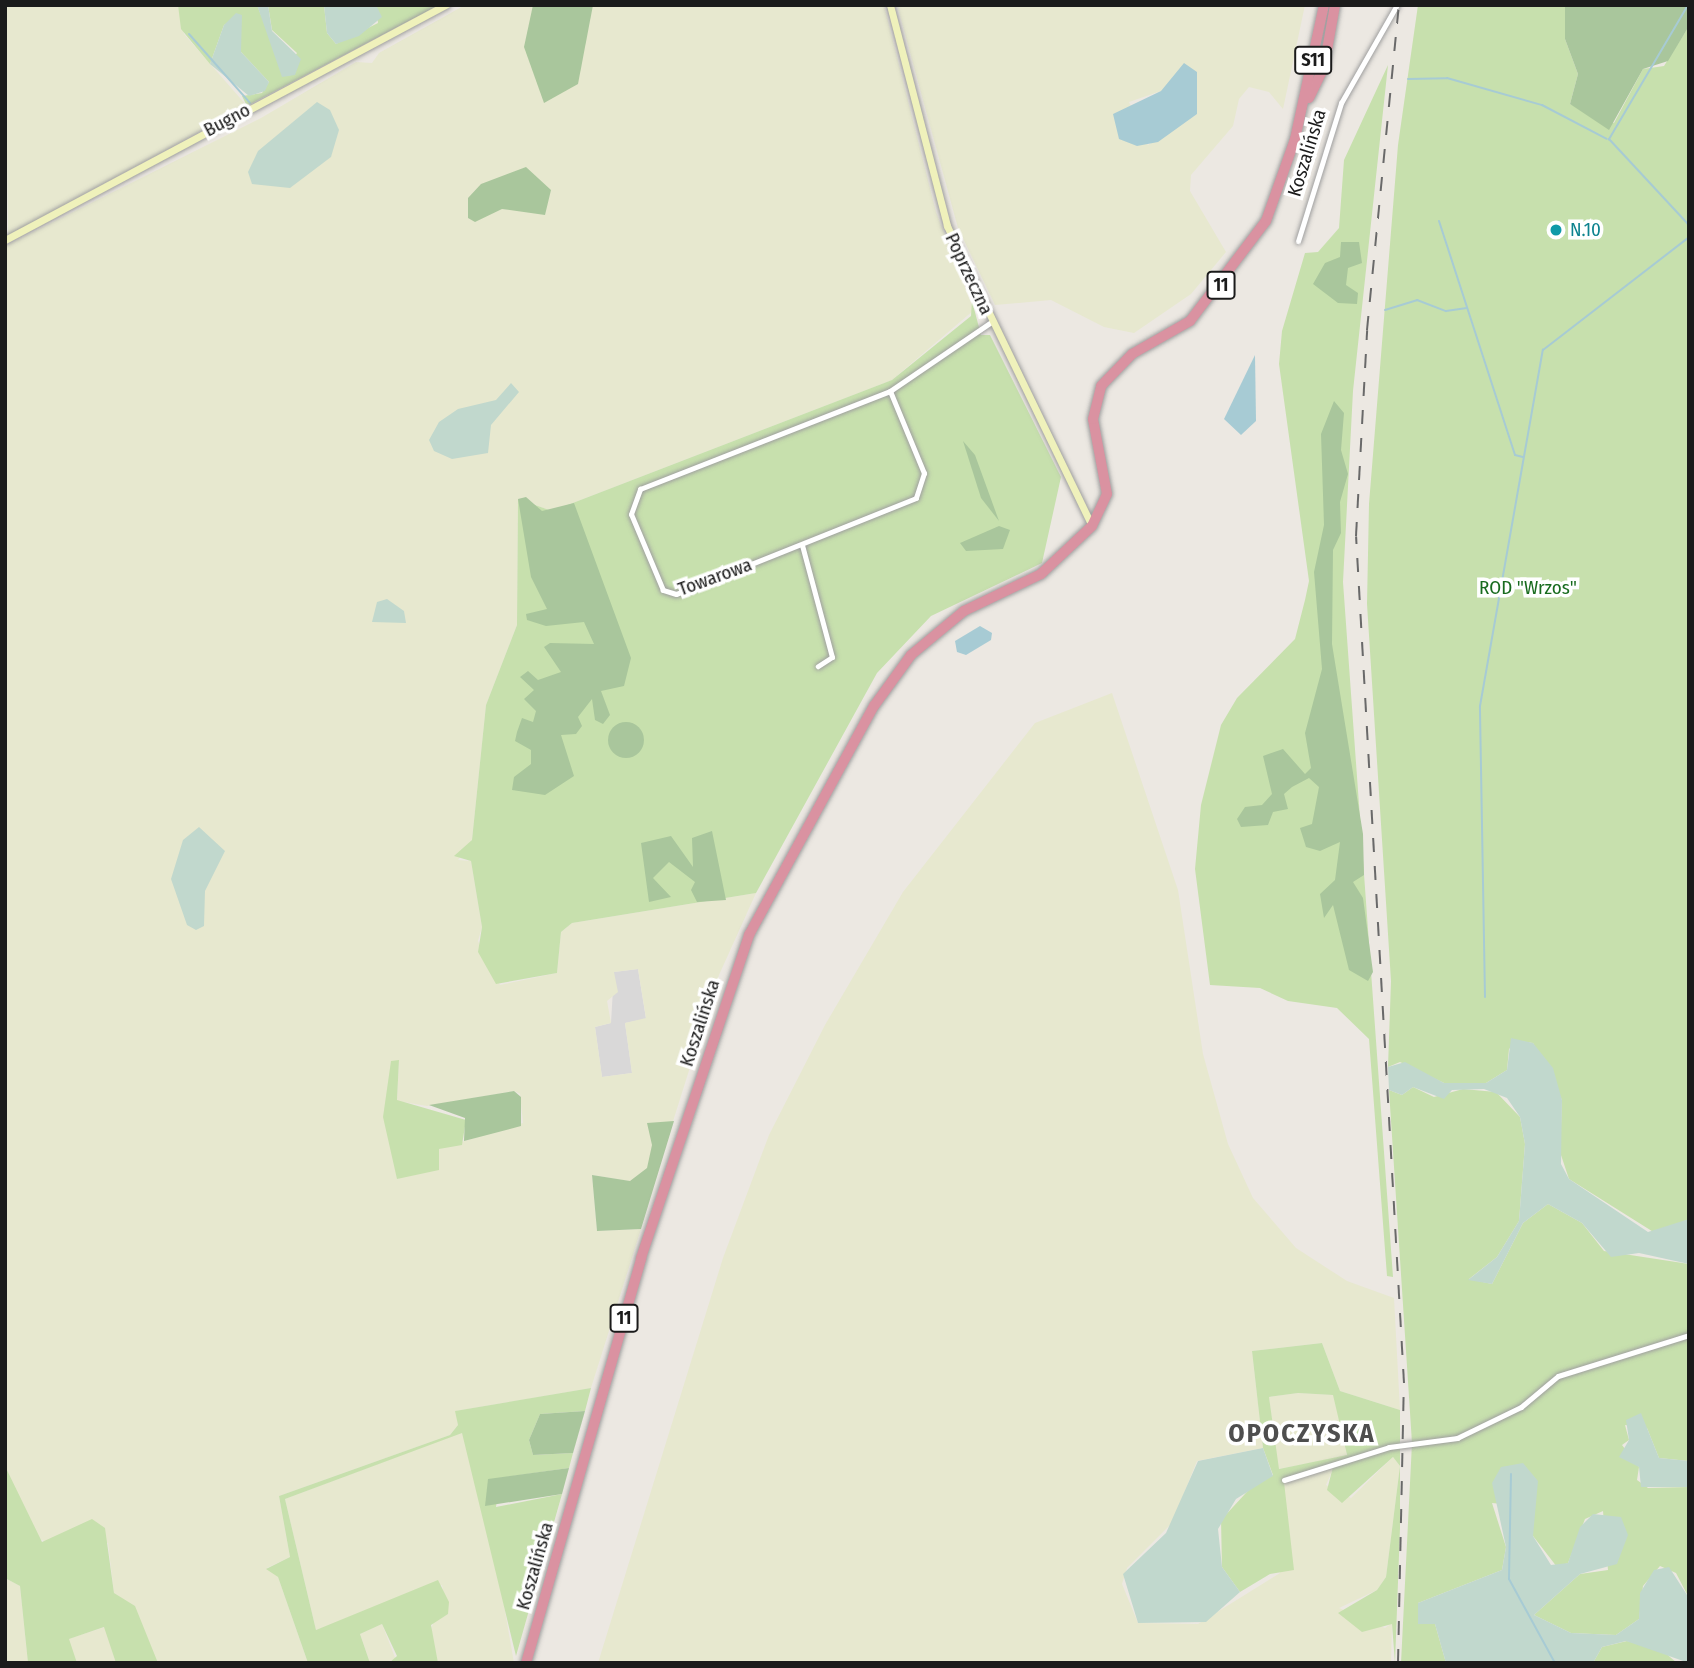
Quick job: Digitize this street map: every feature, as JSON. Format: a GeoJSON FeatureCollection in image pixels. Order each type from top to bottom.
{"type":"FeatureCollection","features":[{"type":"Feature","properties":{"kind":"highway","name":"S11"},"geometry":{"type":"LineString","coordinates":[[1301,114],[1324,5]]}},
{"type":"Feature","properties":{"kind":"highway","name":"S11"},"geometry":{"type":"LineString","coordinates":[[1324,67],[1335,5]]}},
{"type":"Feature","properties":{"kind":"highway","name":"11"},"geometry":{"type":"LineString","coordinates":[[1092,526],[1108,494],[1093,419],[1101,386],[1132,354],[1190,321],[1244,254],[1282,188],[1301,114],[1324,67]]}},
{"type":"Feature","properties":{"kind":"highway","name":"Koszalińska"},"geometry":{"type":"LineString","coordinates":[[526,1663],[642,1258],[749,935],[904,663],[957,615],[1055,565],[1092,526]]}},
{"type":"Feature","properties":{"kind":"street","name":"Bugno"},"geometry":{"type":"LineString","coordinates":[[7,239],[446,5]]}},
{"type":"Feature","properties":{"kind":"street","name":"Poprzeczna"},"geometry":{"type":"LineString","coordinates":[[890,5],[944,217],[991,322],[1092,526]]}},
{"type":"Feature","properties":{"kind":"street","name":"Koszalińska"},"geometry":{"type":"LineString","coordinates":[[1298,241],[1341,103],[1397,5]]}},
{"type":"Feature","properties":{"kind":"street"},"geometry":{"type":"LineString","coordinates":[[890,391],[991,322]]}},
{"type":"Feature","properties":{"kind":"street","name":"Towarowa"},"geometry":{"type":"LineString","coordinates":[[890,391],[924,473],[922,490],[908,503],[802,545],[666,593],[631,514],[633,498],[649,484],[890,391]]}},
{"type":"Feature","properties":{"kind":"street"},"geometry":{"type":"LineString","coordinates":[[802,545],[832,657],[818,666]]}},
{"type":"Feature","properties":{"kind":"street"},"geometry":{"type":"LineString","coordinates":[[1284,1480],[1388,1447],[1457,1438],[1521,1407],[1558,1376],[1689,1335]]}},
{"type":"Feature","properties":{"kind":"shaded area"},"geometry":{"type":"Polygon","coordinates":[[[638,969],[646,1019],[625,1023],[632,1073],[602,1077],[595,1027],[611,1023],[614,972],[638,969]]]}},
{"type":"Feature","properties":{"kind":"green space"},"geometry":{"type":"Polygon","coordinates":[[[5,5],[178,5],[184,34],[247,106],[8,235],[5,5]]]}},
{"type":"Feature","properties":{"kind":"green space"},"geometry":{"type":"Polygon","coordinates":[[[178,5],[257,5],[284,73],[297,53],[272,30],[268,5],[324,5],[327,33],[336,44],[378,23],[376,5],[439,5],[247,106],[242,96],[262,93],[269,82],[241,52],[239,16],[224,25],[210,64],[181,29],[178,5]]]}},
{"type":"Feature","properties":{"kind":"green space"},"geometry":{"type":"Polygon","coordinates":[[[257,5],[268,5],[272,31],[301,59],[295,75],[282,77],[257,5]]]}},
{"type":"Feature","properties":{"kind":"green space"},"geometry":{"type":"Polygon","coordinates":[[[324,5],[376,5],[382,17],[359,36],[336,44],[327,33],[324,5]]]}},
{"type":"Feature","properties":{"kind":"green space"},"geometry":{"type":"Polygon","coordinates":[[[465,5],[884,5],[936,212],[974,310],[892,380],[552,511],[518,499],[517,625],[486,705],[472,840],[458,860],[471,861],[482,927],[478,941],[500,985],[557,973],[561,932],[572,923],[756,893],[719,975],[653,1185],[592,1175],[597,1231],[641,1229],[591,1388],[456,1411],[458,1425],[450,1435],[279,1496],[290,1557],[267,1568],[278,1577],[308,1663],[158,1663],[127,1602],[114,1593],[108,1543],[65,1533],[47,1542],[37,1538],[5,1466],[5,246],[261,118],[356,62],[372,63],[379,53],[465,5]],[[638,969],[614,972],[618,992],[607,1001],[611,1023],[595,1027],[602,1077],[632,1073],[625,1023],[646,1018],[638,969]],[[391,1061],[398,1179],[439,1149],[523,1123],[520,1094],[514,1091],[427,1106],[397,1101],[399,1061],[391,1061]]]}},
{"type":"Feature","properties":{"kind":"green space"},"geometry":{"type":"Polygon","coordinates":[[[533,5],[593,5],[578,84],[544,103],[524,47],[533,5]]]}},
{"type":"Feature","properties":{"kind":"green space"},"geometry":{"type":"Polygon","coordinates":[[[897,5],[1305,5],[1283,109],[1269,92],[1249,87],[1239,99],[1233,126],[1191,175],[1190,191],[1226,252],[1191,294],[1134,333],[1104,327],[1051,300],[995,305],[958,228],[897,5]],[[1161,91],[1129,102],[1148,145],[1197,114],[1161,91]]]}},
{"type":"Feature","properties":{"kind":"green space","name":"ROD \"Wrzos\""},"geometry":{"type":"Polygon","coordinates":[[[1418,5],[1565,5],[1565,39],[1578,74],[1570,104],[1614,123],[1643,69],[1664,66],[1689,26],[1689,1219],[1655,1233],[1569,1179],[1560,1152],[1562,1100],[1533,1043],[1518,1041],[1509,1049],[1507,1070],[1486,1083],[1444,1083],[1400,1062],[1388,1067],[1391,981],[1367,604],[1369,504],[1398,145],[1418,5]]]}},
{"type":"Feature","properties":{"kind":"green space"},"geometry":{"type":"Polygon","coordinates":[[[1565,5],[1689,5],[1689,26],[1668,61],[1643,69],[1609,130],[1570,104],[1578,74],[1565,39],[1565,5]]]}},
{"type":"Feature","properties":{"kind":"green space"},"geometry":{"type":"Polygon","coordinates":[[[236,13],[242,15],[241,52],[269,82],[265,91],[249,96],[210,64],[224,25],[236,13]]]}},
{"type":"Feature","properties":{"kind":"green space"},"geometry":{"type":"Polygon","coordinates":[[[1388,65],[1353,391],[1343,582],[1393,1277],[1387,1276],[1369,1039],[1337,1008],[1288,1001],[1260,988],[1210,985],[1195,869],[1201,805],[1221,725],[1237,698],[1295,639],[1305,600],[1309,581],[1279,364],[1282,331],[1305,253],[1318,252],[1339,228],[1344,160],[1388,65]]]}},
{"type":"Feature","properties":{"kind":"green space"},"geometry":{"type":"Polygon","coordinates":[[[317,102],[330,110],[339,130],[331,157],[290,188],[252,184],[248,172],[258,151],[317,102]]]}},
{"type":"Feature","properties":{"kind":"green space"},"geometry":{"type":"Polygon","coordinates":[[[526,167],[551,190],[545,215],[502,209],[475,222],[468,218],[468,198],[481,184],[526,167]]]}},
{"type":"Feature","properties":{"kind":"green space"},"geometry":{"type":"Polygon","coordinates":[[[1341,242],[1359,242],[1362,263],[1348,268],[1346,285],[1358,293],[1357,304],[1338,303],[1313,284],[1325,263],[1340,257],[1341,242]]]}},
{"type":"Feature","properties":{"kind":"green space"},"geometry":{"type":"Polygon","coordinates":[[[972,301],[981,335],[990,335],[1061,477],[1042,563],[931,616],[877,673],[756,893],[572,923],[561,932],[557,973],[496,984],[478,952],[482,927],[471,861],[454,856],[472,840],[486,705],[517,625],[518,499],[552,511],[892,380],[971,316],[972,301]]]}},
{"type":"Feature","properties":{"kind":"green space"},"geometry":{"type":"Polygon","coordinates":[[[511,383],[519,392],[491,425],[488,453],[452,459],[434,451],[429,440],[439,422],[458,409],[496,400],[511,383]]]}},
{"type":"Feature","properties":{"kind":"green space"},"geometry":{"type":"Polygon","coordinates":[[[1334,401],[1344,413],[1341,450],[1348,474],[1340,502],[1341,533],[1333,550],[1332,644],[1363,834],[1364,875],[1353,882],[1363,898],[1373,972],[1368,981],[1349,970],[1333,905],[1324,918],[1320,894],[1335,880],[1340,842],[1320,851],[1306,847],[1300,828],[1312,824],[1319,787],[1309,778],[1292,787],[1284,794],[1288,809],[1273,812],[1268,825],[1241,827],[1237,819],[1245,807],[1262,805],[1272,794],[1263,756],[1283,749],[1305,774],[1311,768],[1305,733],[1322,669],[1314,572],[1324,525],[1321,434],[1334,401]]]}},
{"type":"Feature","properties":{"kind":"green space"},"geometry":{"type":"Polygon","coordinates":[[[963,441],[975,455],[999,521],[981,498],[963,441]]]}},
{"type":"Feature","properties":{"kind":"green space"},"geometry":{"type":"Polygon","coordinates":[[[526,497],[542,511],[574,503],[631,658],[624,686],[601,691],[610,715],[603,724],[595,720],[592,699],[578,717],[582,726],[576,734],[561,735],[574,776],[545,795],[512,790],[514,777],[531,764],[531,750],[515,741],[517,732],[522,718],[533,722],[536,711],[524,699],[534,690],[520,677],[528,671],[538,680],[561,672],[544,647],[550,643],[594,644],[584,622],[546,626],[527,620],[526,614],[547,609],[531,577],[518,499],[526,497]]]}},
{"type":"Feature","properties":{"kind":"green space"},"geometry":{"type":"Polygon","coordinates":[[[999,526],[1010,530],[1003,549],[966,551],[960,543],[999,526]]]}},
{"type":"Feature","properties":{"kind":"green space"},"geometry":{"type":"Polygon","coordinates":[[[387,599],[404,611],[406,623],[372,622],[377,602],[387,599]]]}},
{"type":"Feature","properties":{"kind":"green space"},"geometry":{"type":"Polygon","coordinates":[[[1112,693],[1178,890],[1203,1054],[1228,1144],[1253,1198],[1296,1248],[1347,1281],[1394,1298],[1400,1410],[1340,1391],[1322,1343],[1252,1351],[1263,1448],[1197,1461],[1172,1523],[1127,1568],[1122,1584],[1138,1623],[1198,1624],[1280,1573],[1284,1482],[1334,1467],[1326,1485],[1351,1498],[1393,1457],[1400,1466],[1386,1577],[1377,1590],[1339,1608],[1385,1628],[1392,1623],[1391,1663],[598,1663],[723,1258],[769,1135],[825,1025],[903,892],[1035,723],[1112,693]]]}},
{"type":"Feature","properties":{"kind":"green space"},"geometry":{"type":"Polygon","coordinates":[[[626,722],[638,728],[644,740],[638,752],[626,758],[614,752],[608,740],[614,728],[626,722]]]}},
{"type":"Feature","properties":{"kind":"green space"},"geometry":{"type":"Polygon","coordinates":[[[199,827],[225,851],[205,891],[204,926],[196,930],[187,925],[171,879],[183,840],[199,827]]]}},
{"type":"Feature","properties":{"kind":"green space"},"geometry":{"type":"Polygon","coordinates":[[[712,831],[726,900],[697,902],[691,890],[695,882],[669,862],[653,878],[671,897],[649,902],[641,843],[671,836],[693,867],[692,838],[712,831]]]}},
{"type":"Feature","properties":{"kind":"green space"},"geometry":{"type":"Polygon","coordinates":[[[1511,1038],[1533,1043],[1553,1068],[1562,1100],[1561,1164],[1569,1179],[1648,1232],[1689,1219],[1689,1264],[1639,1253],[1611,1257],[1582,1223],[1548,1204],[1523,1223],[1492,1284],[1468,1280],[1497,1257],[1519,1221],[1525,1144],[1520,1117],[1507,1098],[1484,1089],[1452,1090],[1444,1099],[1413,1087],[1402,1095],[1389,1090],[1388,1067],[1405,1062],[1444,1083],[1486,1083],[1507,1070],[1511,1038]]]}},
{"type":"Feature","properties":{"kind":"green space"},"geometry":{"type":"Polygon","coordinates":[[[399,1060],[397,1100],[466,1120],[462,1145],[439,1149],[439,1170],[397,1179],[383,1117],[391,1061],[399,1060]]]}},
{"type":"Feature","properties":{"kind":"green space"},"geometry":{"type":"Polygon","coordinates":[[[1413,1087],[1434,1097],[1463,1089],[1496,1092],[1520,1117],[1525,1144],[1519,1221],[1497,1257],[1469,1279],[1492,1284],[1523,1223],[1548,1204],[1582,1223],[1604,1251],[1689,1264],[1689,1461],[1659,1458],[1647,1428],[1625,1425],[1629,1440],[1622,1445],[1639,1467],[1637,1480],[1648,1488],[1689,1487],[1689,1598],[1676,1573],[1660,1566],[1643,1586],[1639,1619],[1616,1635],[1571,1633],[1534,1615],[1580,1574],[1608,1570],[1603,1511],[1585,1519],[1568,1563],[1557,1567],[1533,1536],[1533,1507],[1492,1503],[1506,1547],[1502,1570],[1418,1603],[1418,1624],[1435,1624],[1446,1663],[1401,1663],[1412,1443],[1389,1090],[1402,1095],[1413,1087]]]}},
{"type":"Feature","properties":{"kind":"green space"},"geometry":{"type":"Polygon","coordinates":[[[514,1091],[521,1097],[521,1126],[464,1141],[465,1118],[429,1105],[514,1091]]]}},
{"type":"Feature","properties":{"kind":"green space"},"geometry":{"type":"Polygon","coordinates":[[[674,1121],[641,1229],[597,1231],[592,1175],[630,1181],[647,1168],[652,1145],[647,1123],[674,1121]]]}},
{"type":"Feature","properties":{"kind":"green space"},"geometry":{"type":"Polygon","coordinates":[[[1322,1343],[1340,1391],[1400,1410],[1400,1466],[1393,1457],[1342,1503],[1327,1490],[1333,1467],[1284,1482],[1294,1570],[1270,1574],[1240,1592],[1222,1567],[1221,1520],[1256,1482],[1273,1475],[1263,1448],[1252,1351],[1322,1343]],[[1298,1393],[1269,1397],[1279,1469],[1347,1455],[1333,1395],[1298,1393]]]}},
{"type":"Feature","properties":{"kind":"green space"},"geometry":{"type":"Polygon","coordinates":[[[591,1388],[585,1411],[540,1414],[529,1440],[533,1455],[573,1453],[569,1468],[500,1478],[496,1507],[562,1494],[516,1656],[462,1433],[285,1499],[316,1630],[438,1580],[449,1602],[448,1614],[431,1625],[438,1663],[389,1663],[397,1656],[382,1624],[360,1634],[370,1663],[308,1663],[278,1577],[266,1569],[290,1557],[279,1496],[450,1435],[458,1425],[455,1411],[591,1388]]]}},
{"type":"Feature","properties":{"kind":"green space"},"geometry":{"type":"Polygon","coordinates":[[[1298,1393],[1334,1395],[1347,1456],[1278,1469],[1269,1397],[1298,1393]]]}},
{"type":"Feature","properties":{"kind":"green space"},"geometry":{"type":"Polygon","coordinates":[[[585,1411],[573,1453],[533,1455],[529,1440],[540,1414],[585,1411]]]}},
{"type":"Feature","properties":{"kind":"green space"},"geometry":{"type":"Polygon","coordinates":[[[1641,1413],[1659,1458],[1689,1461],[1689,1487],[1641,1487],[1639,1467],[1619,1457],[1629,1440],[1626,1420],[1641,1413]]]}},
{"type":"Feature","properties":{"kind":"green space"},"geometry":{"type":"Polygon","coordinates":[[[462,1432],[496,1559],[514,1663],[438,1663],[430,1632],[434,1621],[448,1614],[442,1585],[316,1630],[285,1499],[462,1432]]]}},
{"type":"Feature","properties":{"kind":"green space"},"geometry":{"type":"Polygon","coordinates":[[[1263,1448],[1273,1476],[1236,1499],[1218,1529],[1222,1567],[1240,1592],[1206,1622],[1138,1623],[1123,1574],[1166,1533],[1198,1461],[1263,1448]]]}},
{"type":"Feature","properties":{"kind":"green space"},"geometry":{"type":"Polygon","coordinates":[[[1523,1463],[1538,1481],[1533,1536],[1551,1565],[1568,1563],[1580,1527],[1593,1514],[1621,1517],[1628,1535],[1617,1564],[1580,1574],[1534,1615],[1571,1633],[1616,1635],[1639,1619],[1640,1593],[1654,1570],[1669,1567],[1689,1598],[1689,1663],[1626,1641],[1602,1647],[1593,1663],[1446,1663],[1435,1624],[1418,1624],[1418,1603],[1502,1570],[1506,1547],[1492,1483],[1501,1467],[1523,1463]]]}},
{"type":"Feature","properties":{"kind":"green space"},"geometry":{"type":"Polygon","coordinates":[[[5,1466],[42,1542],[92,1519],[105,1528],[114,1593],[135,1606],[158,1663],[116,1663],[104,1627],[69,1639],[77,1663],[28,1663],[20,1586],[5,1578],[5,1466]]]}},
{"type":"Feature","properties":{"kind":"green space"},"geometry":{"type":"Polygon","coordinates":[[[1400,1466],[1395,1663],[1392,1624],[1362,1632],[1338,1613],[1377,1590],[1386,1577],[1400,1466]]]}},
{"type":"Feature","properties":{"kind":"green space"},"geometry":{"type":"Polygon","coordinates":[[[569,1468],[562,1494],[485,1506],[488,1479],[569,1468]]]}},
{"type":"Feature","properties":{"kind":"green space"},"geometry":{"type":"Polygon","coordinates":[[[5,1578],[20,1586],[28,1663],[5,1663],[5,1578]]]}},
{"type":"Feature","properties":{"kind":"green space"},"geometry":{"type":"Polygon","coordinates":[[[382,1624],[396,1660],[370,1663],[360,1634],[382,1624]]]}},
{"type":"Feature","properties":{"kind":"green space"},"geometry":{"type":"Polygon","coordinates":[[[105,1627],[116,1663],[77,1663],[68,1639],[105,1627]]]}},
{"type":"Feature","properties":{"kind":"green space"},"geometry":{"type":"Polygon","coordinates":[[[1627,1641],[1663,1651],[1677,1663],[1593,1663],[1602,1647],[1627,1641]]]}},
{"type":"Feature","properties":{"kind":"water"},"geometry":{"type":"Polygon","coordinates":[[[1184,63],[1197,72],[1197,114],[1158,142],[1137,146],[1119,139],[1113,114],[1161,91],[1184,63]]]}},
{"type":"Feature","properties":{"kind":"water"},"geometry":{"type":"Polygon","coordinates":[[[1255,355],[1256,421],[1241,435],[1224,419],[1255,355]]]}},
{"type":"Feature","properties":{"kind":"water"},"geometry":{"type":"Polygon","coordinates":[[[980,626],[992,633],[991,640],[966,655],[957,652],[955,641],[980,626]]]}},
{"type":"Feature","properties":{"kind":"waterway"},"geometry":{"type":"LineString","coordinates":[[1688,5],[1609,139],[1689,225]]}},
{"type":"Feature","properties":{"kind":"waterway"},"geometry":{"type":"LineString","coordinates":[[189,34],[250,103]]}},
{"type":"Feature","properties":{"kind":"waterway"},"geometry":{"type":"LineString","coordinates":[[1408,79],[1447,78],[1542,105],[1607,139]]}},
{"type":"Feature","properties":{"kind":"waterway"},"geometry":{"type":"LineString","coordinates":[[1439,221],[1515,455],[1523,457]]}},
{"type":"Feature","properties":{"kind":"waterway"},"geometry":{"type":"LineString","coordinates":[[1485,997],[1480,706],[1543,350],[1689,237]]}},
{"type":"Feature","properties":{"kind":"waterway"},"geometry":{"type":"LineString","coordinates":[[1385,310],[1417,300],[1446,311],[1467,308]]}},
{"type":"Feature","properties":{"kind":"waterway"},"geometry":{"type":"LineString","coordinates":[[1511,1474],[1509,1579],[1555,1663]]}},
{"type":"Feature","properties":{"kind":"railway"},"geometry":{"type":"LineString","coordinates":[[1398,1663],[1404,1383],[1356,536],[1367,330],[1399,5]]}},
{"type":"Feature","properties":{"kind":"place","name":"N.10"},"geometry":{"type":"Point","coordinates":[1556,230]}},
{"type":"Feature","properties":{"kind":"district","name":"OPOCZYSKA"},"geometry":{"type":"Point","coordinates":[1302,1434]}}]}
